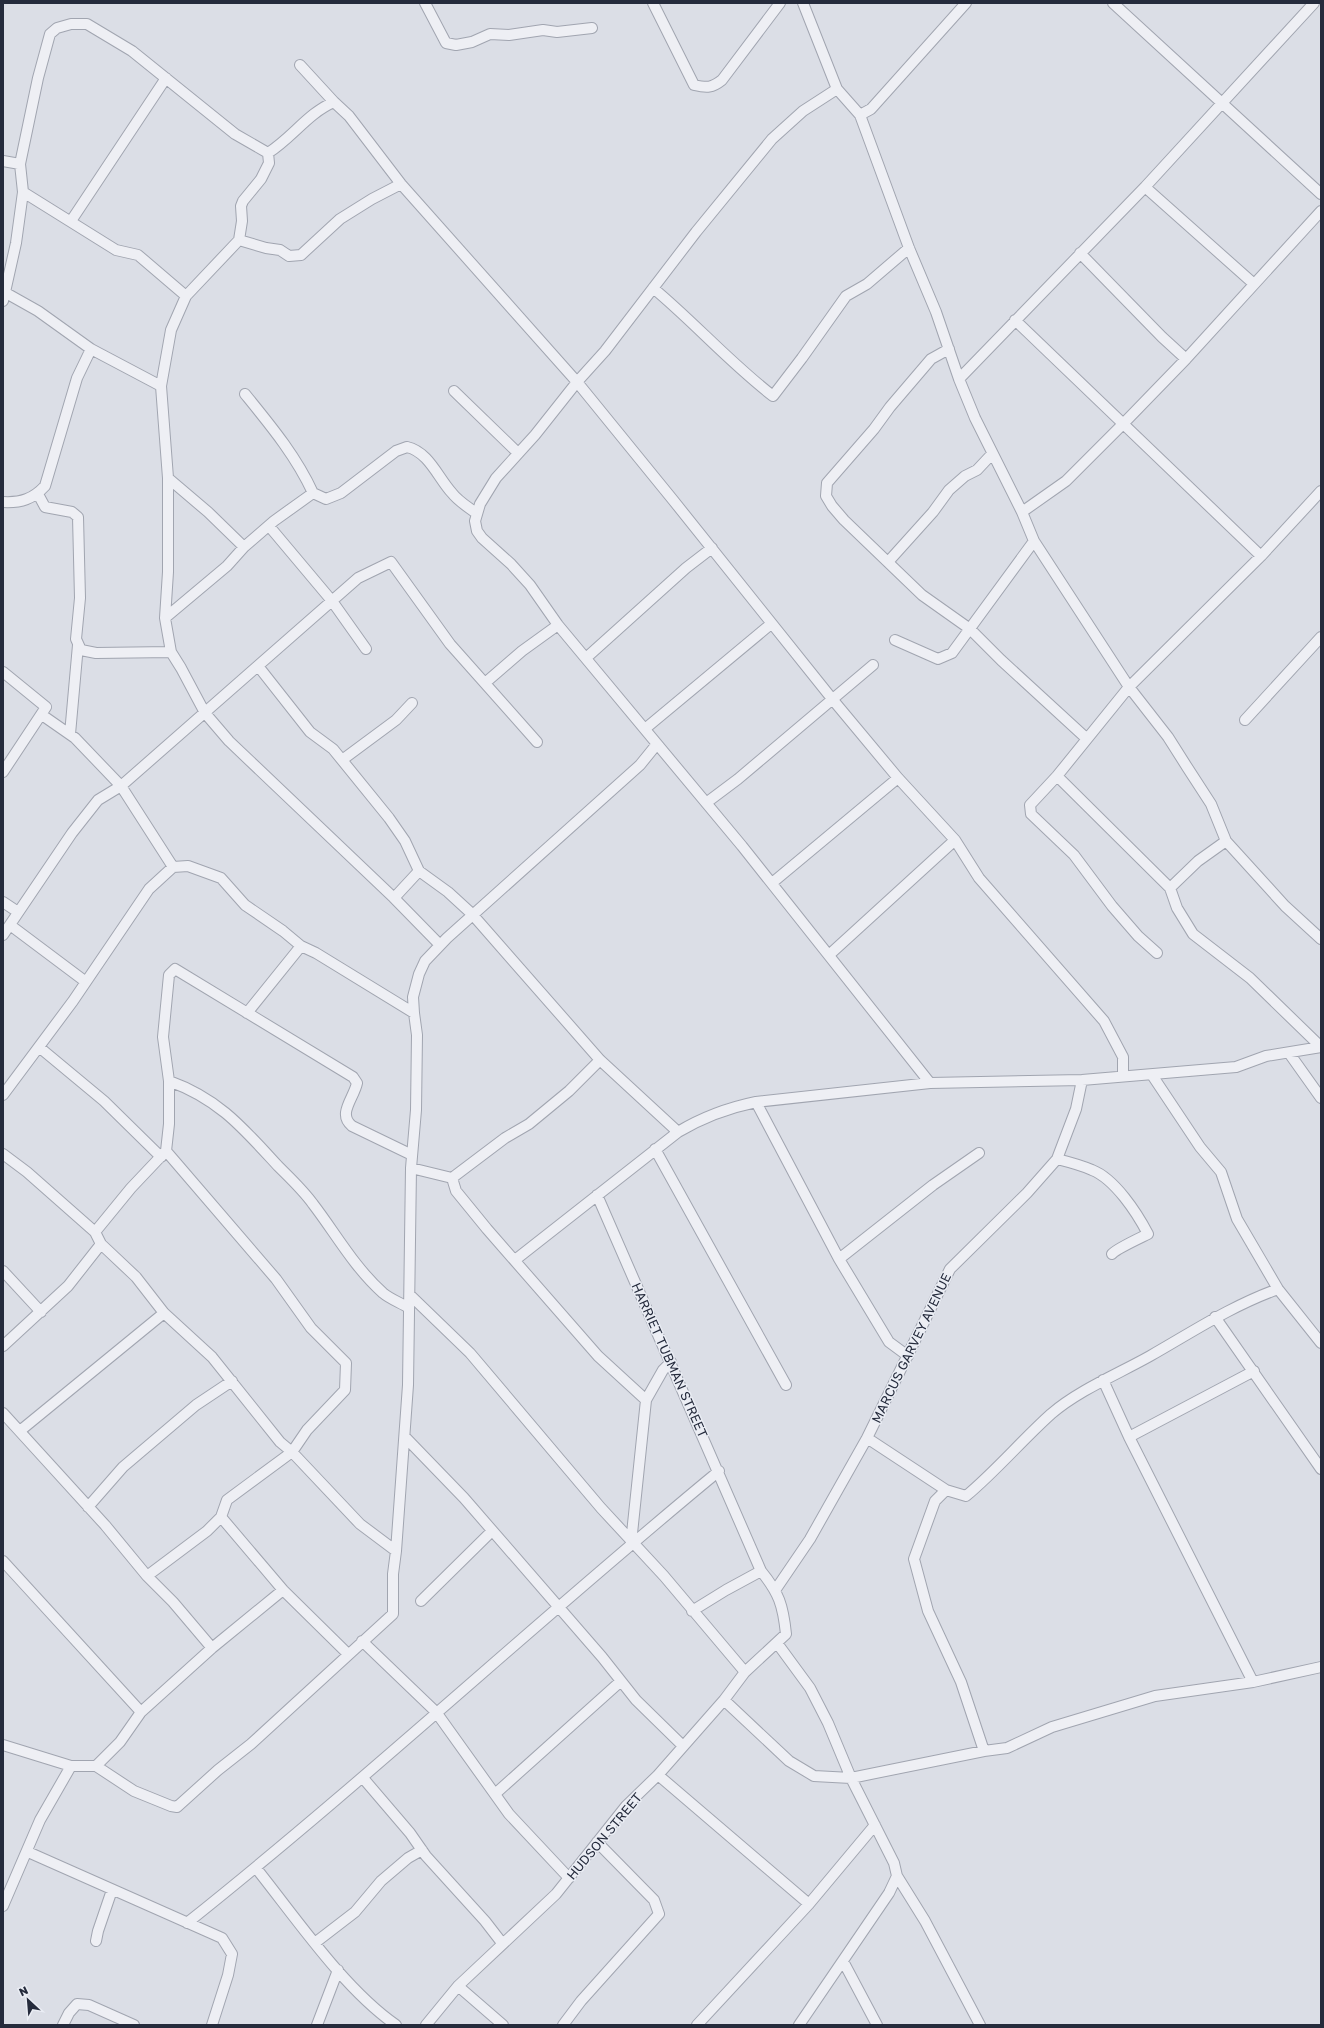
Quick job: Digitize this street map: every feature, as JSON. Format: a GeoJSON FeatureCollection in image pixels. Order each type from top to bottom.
{"type":"FeatureCollection","features":[{"type":"Feature","properties":{"kind":"street"},"geometry":{"type":"LineString","coordinates":[[425,3],[446,43],[456,45],[472,42],[490,34],[509,35],[543,30],[557,32],[592,28]]}},
{"type":"Feature","properties":{"kind":"street"},"geometry":{"type":"LineString","coordinates":[[664,3],[655,7],[694,85],[708,88],[722,80],[780,3]]}},
{"type":"Feature","properties":{"kind":"street"},"geometry":{"type":"LineString","coordinates":[[803,3],[837,89],[860,115],[909,248],[936,312],[959,379],[992,454],[1022,512],[1034,541],[1129,687],[1168,737],[1195,779],[1211,804],[1226,841],[1285,906],[1321,939]]}},
{"type":"Feature","properties":{"kind":"street"},"geometry":{"type":"LineString","coordinates":[[860,115],[871,109],[966,3]]}},
{"type":"Feature","properties":{"kind":"street"},"geometry":{"type":"LineString","coordinates":[[1113,3],[1321,194]]}},
{"type":"Feature","properties":{"kind":"street"},"geometry":{"type":"LineString","coordinates":[[959,379],[1145,187],[1314,3]]}},
{"type":"Feature","properties":{"kind":"street"},"geometry":{"type":"LineString","coordinates":[[161,386],[92,349],[38,311],[5,293],[23,192],[20,164],[38,78],[50,34],[57,28],[71,24],[87,24],[132,51],[235,134],[268,152]]}},
{"type":"Feature","properties":{"kind":"street"},"geometry":{"type":"LineString","coordinates":[[300,65],[349,116],[401,184],[577,382],[833,700],[898,778],[955,840],[979,878],[1104,1021],[1123,1057],[1123,1075]]}},
{"type":"Feature","properties":{"kind":"street"},"geometry":{"type":"LineString","coordinates":[[71,221],[166,78]]}},
{"type":"Feature","properties":{"kind":"street"},"geometry":{"type":"LineString","coordinates":[[837,89],[802,111],[772,139],[696,232],[605,351],[577,382],[540,429],[496,478],[476,513],[474,521],[477,531],[482,538],[530,585],[558,625],[646,728],[657,744],[772,883],[930,1083]]}},
{"type":"Feature","properties":{"kind":"street"},"geometry":{"type":"LineString","coordinates":[[268,152],[288,139],[316,111],[334,102]]}},
{"type":"Feature","properties":{"kind":"street"},"geometry":{"type":"LineString","coordinates":[[268,152],[269,163],[261,178],[243,201],[241,206],[242,221],[239,240],[186,296],[171,330],[161,386],[168,478],[168,572],[165,618],[171,652],[205,713],[229,741],[394,898],[440,945]]}},
{"type":"Feature","properties":{"kind":"street"},"geometry":{"type":"LineString","coordinates":[[3,161],[20,164]]}},
{"type":"Feature","properties":{"kind":"street"},"geometry":{"type":"LineString","coordinates":[[239,240],[266,248],[280,250],[289,256],[301,255],[340,219],[372,199],[401,184]]}},
{"type":"Feature","properties":{"kind":"street"},"geometry":{"type":"LineString","coordinates":[[1145,187],[1254,284]]}},
{"type":"Feature","properties":{"kind":"street"},"geometry":{"type":"LineString","coordinates":[[23,192],[116,250],[138,255],[186,296]]}},
{"type":"Feature","properties":{"kind":"street"},"geometry":{"type":"LineString","coordinates":[[1022,512],[1066,481],[1124,424],[1186,359],[1321,211]]}},
{"type":"Feature","properties":{"kind":"street"},"geometry":{"type":"LineString","coordinates":[[653,288],[773,396],[846,296],[867,284],[909,248]]}},
{"type":"Feature","properties":{"kind":"street"},"geometry":{"type":"LineString","coordinates":[[1080,253],[1162,337],[1186,359]]}},
{"type":"Feature","properties":{"kind":"street"},"geometry":{"type":"LineString","coordinates":[[1015,320],[1261,556]]}},
{"type":"Feature","properties":{"kind":"street"},"geometry":{"type":"LineString","coordinates":[[3,502],[14,503],[27,500],[38,494],[45,486],[49,478],[77,378],[92,349]]}},
{"type":"Feature","properties":{"kind":"street"},"geometry":{"type":"LineString","coordinates":[[949,349],[931,359],[827,483],[826,496],[832,506],[922,595],[970,629],[1086,738]]}},
{"type":"Feature","properties":{"kind":"street"},"geometry":{"type":"LineString","coordinates":[[454,391],[518,453]]}},
{"type":"Feature","properties":{"kind":"street"},"geometry":{"type":"LineString","coordinates":[[245,394],[285,443],[303,471],[313,493],[326,499],[335,496],[396,450],[407,447],[419,452],[438,472],[452,494],[476,513]]}},
{"type":"Feature","properties":{"kind":"street"},"geometry":{"type":"LineString","coordinates":[[888,562],[933,512],[949,490],[964,476],[977,470],[992,454]]}},
{"type":"Feature","properties":{"kind":"street"},"geometry":{"type":"LineString","coordinates":[[168,478],[208,512],[244,547]]}},
{"type":"Feature","properties":{"kind":"street"},"geometry":{"type":"LineString","coordinates":[[1157,953],[1138,936],[1112,906],[1074,855],[1031,814],[1030,805],[1057,776],[1086,738],[1129,687],[1261,556],[1321,490]]}},
{"type":"Feature","properties":{"kind":"street"},"geometry":{"type":"LineString","coordinates":[[165,618],[227,566],[244,547],[313,493]]}},
{"type":"Feature","properties":{"kind":"street"},"geometry":{"type":"LineString","coordinates":[[38,494],[45,507],[72,512],[78,517],[80,598],[76,639],[81,650],[96,653],[171,652]]}},
{"type":"Feature","properties":{"kind":"street"},"geometry":{"type":"LineString","coordinates":[[269,526],[332,601],[366,649]]}},
{"type":"Feature","properties":{"kind":"street"},"geometry":{"type":"LineString","coordinates":[[895,640],[938,659],[952,653],[1034,541]]}},
{"type":"Feature","properties":{"kind":"street"},"geometry":{"type":"LineString","coordinates":[[586,658],[686,568],[712,548]]}},
{"type":"Feature","properties":{"kind":"street"},"geometry":{"type":"LineString","coordinates":[[3,935],[72,833],[98,800],[121,786],[358,578],[391,562],[450,644],[537,742]]}},
{"type":"Feature","properties":{"kind":"street"},"geometry":{"type":"LineString","coordinates":[[646,728],[771,624]]}},
{"type":"Feature","properties":{"kind":"street"},"geometry":{"type":"LineString","coordinates":[[485,683],[522,651],[558,625]]}},
{"type":"Feature","properties":{"kind":"street"},"geometry":{"type":"LineString","coordinates":[[1245,720],[1321,637]]}},
{"type":"Feature","properties":{"kind":"street"},"geometry":{"type":"LineString","coordinates":[[70,734],[78,645]]}},
{"type":"Feature","properties":{"kind":"street"},"geometry":{"type":"LineString","coordinates":[[706,803],[738,779],[873,665]]}},
{"type":"Feature","properties":{"kind":"street"},"geometry":{"type":"LineString","coordinates":[[258,666],[310,732],[333,749],[389,818],[405,841],[419,871],[448,892],[472,914],[600,1060],[678,1132]]}},
{"type":"Feature","properties":{"kind":"street"},"geometry":{"type":"LineString","coordinates":[[3,672],[46,704],[46,708],[42,715],[3,772]]}},
{"type":"Feature","properties":{"kind":"street"},"geometry":{"type":"LineString","coordinates":[[342,760],[396,720],[412,703]]}},
{"type":"Feature","properties":{"kind":"street"},"geometry":{"type":"LineString","coordinates":[[42,715],[70,734],[121,786],[173,867]]}},
{"type":"Feature","properties":{"kind":"street"},"geometry":{"type":"LineString","coordinates":[[3,1746],[71,1766],[96,1766],[134,1791],[171,1806],[177,1806],[307,1694],[348,1654],[393,1614],[392,1574],[396,1551],[408,1385],[411,1168],[416,1110],[417,1035],[413,997],[419,974],[426,961],[440,945],[472,914],[640,765],[657,744]]}},
{"type":"Feature","properties":{"kind":"street"},"geometry":{"type":"LineString","coordinates":[[1057,776],[1170,888],[1177,908],[1193,934],[1250,978],[1321,1047]]}},
{"type":"Feature","properties":{"kind":"street"},"geometry":{"type":"LineString","coordinates":[[772,883],[898,778]]}},
{"type":"Feature","properties":{"kind":"street"},"geometry":{"type":"LineString","coordinates":[[829,955],[955,840]]}},
{"type":"Feature","properties":{"kind":"street"},"geometry":{"type":"LineString","coordinates":[[1170,888],[1198,861],[1226,841]]}},
{"type":"Feature","properties":{"kind":"street"},"geometry":{"type":"LineString","coordinates":[[3,1095],[86,982],[149,889],[173,867],[188,866],[221,878],[245,905],[283,931],[301,946],[316,953],[414,1013]]}},
{"type":"Feature","properties":{"kind":"street"},"geometry":{"type":"LineString","coordinates":[[394,898],[419,871]]}},
{"type":"Feature","properties":{"kind":"street"},"geometry":{"type":"LineString","coordinates":[[3,902],[18,912]]}},
{"type":"Feature","properties":{"kind":"street"},"geometry":{"type":"LineString","coordinates":[[10,925],[86,982]]}},
{"type":"Feature","properties":{"kind":"street"},"geometry":{"type":"LineString","coordinates":[[248,1013],[301,946]]}},
{"type":"Feature","properties":{"kind":"street"},"geometry":{"type":"LineString","coordinates":[[94,1232],[131,1188],[163,1154],[169,1124],[169,1082],[163,1036],[169,975],[175,969],[353,1077],[357,1084],[355,1092],[345,1112],[346,1121],[352,1126],[412,1155]]}},
{"type":"Feature","properties":{"kind":"street"},"geometry":{"type":"LineString","coordinates":[[39,1047],[104,1101],[163,1154],[276,1279],[311,1328],[346,1363],[345,1390],[307,1430],[292,1452],[227,1500],[221,1517],[207,1531],[148,1576]]}},
{"type":"Feature","properties":{"kind":"street"},"geometry":{"type":"LineString","coordinates":[[515,1260],[678,1132],[700,1119],[725,1110],[756,1102],[930,1083],[1082,1080],[1123,1075],[1152,1075],[1236,1067],[1266,1056],[1321,1047]]}},
{"type":"Feature","properties":{"kind":"street"},"geometry":{"type":"LineString","coordinates":[[1289,1053],[1321,1098]]}},
{"type":"Feature","properties":{"kind":"street"},"geometry":{"type":"LineString","coordinates":[[452,1178],[505,1138],[529,1124],[568,1091],[600,1060]]}},
{"type":"Feature","properties":{"kind":"street"},"geometry":{"type":"LineString","coordinates":[[1152,1075],[1200,1147],[1221,1172],[1237,1219],[1278,1289],[1321,1343]]}},
{"type":"Feature","properties":{"kind":"street","name":"MARCUS GARVEY AVENUE"},"geometry":{"type":"LineString","coordinates":[[776,1589],[810,1538],[867,1438],[950,1269],[1027,1193],[1057,1159],[1076,1109],[1082,1080]]}},
{"type":"Feature","properties":{"kind":"street"},"geometry":{"type":"LineString","coordinates":[[169,1082],[191,1089],[212,1101],[232,1117],[313,1203],[331,1231],[361,1270],[384,1293],[409,1308]]}},
{"type":"Feature","properties":{"kind":"street"},"geometry":{"type":"LineString","coordinates":[[756,1102],[839,1259],[889,1342],[908,1356]]}},
{"type":"Feature","properties":{"kind":"street"},"geometry":{"type":"LineString","coordinates":[[655,1149],[786,1385]]}},
{"type":"Feature","properties":{"kind":"street"},"geometry":{"type":"LineString","coordinates":[[839,1259],[933,1185],[979,1153]]}},
{"type":"Feature","properties":{"kind":"street"},"geometry":{"type":"LineString","coordinates":[[3,1154],[27,1172],[94,1232],[100,1244],[136,1277],[164,1313],[212,1357],[280,1442],[292,1452],[360,1524],[396,1551]]}},
{"type":"Feature","properties":{"kind":"street"},"geometry":{"type":"LineString","coordinates":[[1057,1159],[1094,1170],[1114,1187],[1136,1212],[1148,1234],[1131,1244],[1114,1251],[1112,1254]]}},
{"type":"Feature","properties":{"kind":"street"},"geometry":{"type":"LineString","coordinates":[[411,1168],[452,1178]]}},
{"type":"Feature","properties":{"kind":"street"},"geometry":{"type":"LineString","coordinates":[[452,1178],[456,1191],[487,1229],[598,1356],[646,1400]]}},
{"type":"Feature","properties":{"kind":"street","name":"HARRIET TUBMAN STREET"},"geometry":{"type":"LineString","coordinates":[[597,1195],[761,1571],[776,1589]]}},
{"type":"Feature","properties":{"kind":"street"},"geometry":{"type":"LineString","coordinates":[[3,1346],[68,1286],[100,1244]]}},
{"type":"Feature","properties":{"kind":"street"},"geometry":{"type":"LineString","coordinates":[[3,1271],[41,1312]]}},
{"type":"Feature","properties":{"kind":"street"},"geometry":{"type":"LineString","coordinates":[[867,1438],[946,1490],[966,1496],[1052,1414],[1103,1380],[1150,1356],[1248,1300],[1278,1289]]}},
{"type":"Feature","properties":{"kind":"street"},"geometry":{"type":"LineString","coordinates":[[410,1295],[470,1354],[631,1543],[664,1576],[745,1672]]}},
{"type":"Feature","properties":{"kind":"street"},"geometry":{"type":"LineString","coordinates":[[20,1430],[164,1313]]}},
{"type":"Feature","properties":{"kind":"street"},"geometry":{"type":"LineString","coordinates":[[1216,1317],[1321,1469]]}},
{"type":"Feature","properties":{"kind":"street"},"geometry":{"type":"LineString","coordinates":[[631,1543],[646,1400],[663,1370],[671,1362]]}},
{"type":"Feature","properties":{"kind":"street"},"geometry":{"type":"LineString","coordinates":[[1129,1437],[1254,1371]]}},
{"type":"Feature","properties":{"kind":"street"},"geometry":{"type":"LineString","coordinates":[[1103,1380],[1129,1437],[1253,1682]]}},
{"type":"Feature","properties":{"kind":"street"},"geometry":{"type":"LineString","coordinates":[[88,1507],[123,1467],[196,1405],[232,1381]]}},
{"type":"Feature","properties":{"kind":"street"},"geometry":{"type":"LineString","coordinates":[[3,1413],[20,1430],[148,1576],[174,1602],[212,1648]]}},
{"type":"Feature","properties":{"kind":"street"},"geometry":{"type":"LineString","coordinates":[[405,1437],[464,1498],[559,1607],[636,1700],[683,1746]]}},
{"type":"Feature","properties":{"kind":"street"},"geometry":{"type":"LineString","coordinates":[[187,1923],[256,1868],[363,1778],[436,1712],[559,1607],[631,1543],[718,1471]]}},
{"type":"Feature","properties":{"kind":"street"},"geometry":{"type":"LineString","coordinates":[[946,1490],[935,1501],[914,1560],[928,1611],[961,1682],[984,1751]]}},
{"type":"Feature","properties":{"kind":"street"},"geometry":{"type":"LineString","coordinates":[[221,1517],[283,1590],[348,1654]]}},
{"type":"Feature","properties":{"kind":"street"},"geometry":{"type":"LineString","coordinates":[[422,1601],[492,1531]]}},
{"type":"Feature","properties":{"kind":"street"},"geometry":{"type":"LineString","coordinates":[[3,1561],[141,1712]]}},
{"type":"Feature","properties":{"kind":"street"},"geometry":{"type":"LineString","coordinates":[[692,1611],[761,1571]]}},
{"type":"Feature","properties":{"kind":"street"},"geometry":{"type":"LineString","coordinates":[[776,1589],[784,1613],[786,1634],[777,1643],[810,1688],[828,1723],[851,1778],[894,1863],[897,1876],[925,1921],[980,2025]]}},
{"type":"Feature","properties":{"kind":"street"},"geometry":{"type":"LineString","coordinates":[[96,1766],[120,1742],[141,1712],[212,1648],[283,1590]]}},
{"type":"Feature","properties":{"kind":"street"},"geometry":{"type":"LineString","coordinates":[[362,1641],[436,1712],[509,1814],[569,1878]]}},
{"type":"Feature","properties":{"kind":"street","name":"HUDSON STREET"},"geometry":{"type":"LineString","coordinates":[[426,2025],[458,1986],[502,1943],[556,1894],[626,1806],[658,1775],[724,1700],[745,1672],[777,1643]]}},
{"type":"Feature","properties":{"kind":"street"},"geometry":{"type":"LineString","coordinates":[[724,1700],[789,1762],[814,1776],[851,1778],[984,1751],[1007,1748],[1052,1727],[1155,1696],[1253,1682],[1321,1667]]}},
{"type":"Feature","properties":{"kind":"street"},"geometry":{"type":"LineString","coordinates":[[495,1794],[621,1681]]}},
{"type":"Feature","properties":{"kind":"street"},"geometry":{"type":"LineString","coordinates":[[3,1906],[28,1852],[40,1820],[71,1766]]}},
{"type":"Feature","properties":{"kind":"street"},"geometry":{"type":"LineString","coordinates":[[658,1775],[809,1904]]}},
{"type":"Feature","properties":{"kind":"street"},"geometry":{"type":"LineString","coordinates":[[363,1778],[410,1833],[422,1850],[485,1921],[502,1943]]}},
{"type":"Feature","properties":{"kind":"street"},"geometry":{"type":"LineString","coordinates":[[697,2025],[809,1904],[875,1825]]}},
{"type":"Feature","properties":{"kind":"street"},"geometry":{"type":"LineString","coordinates":[[564,2025],[581,2001],[659,1914],[654,1900],[597,1842]]}},
{"type":"Feature","properties":{"kind":"street"},"geometry":{"type":"LineString","coordinates":[[316,1942],[355,1912],[381,1881],[408,1858],[422,1850]]}},
{"type":"Feature","properties":{"kind":"street"},"geometry":{"type":"LineString","coordinates":[[28,1852],[222,1938],[232,1954],[228,1975],[212,2025]]}},
{"type":"Feature","properties":{"kind":"street"},"geometry":{"type":"LineString","coordinates":[[256,1868],[338,1970],[376,2010],[396,2025]]}},
{"type":"Feature","properties":{"kind":"street"},"geometry":{"type":"LineString","coordinates":[[799,2025],[889,1893],[897,1876]]}},
{"type":"Feature","properties":{"kind":"street"},"geometry":{"type":"LineString","coordinates":[[96,1941],[101,1919],[112,1890]]}},
{"type":"Feature","properties":{"kind":"street"},"geometry":{"type":"LineString","coordinates":[[844,1961],[877,2025]]}},
{"type":"Feature","properties":{"kind":"street"},"geometry":{"type":"LineString","coordinates":[[317,2025],[338,1970]]}},
{"type":"Feature","properties":{"kind":"street"},"geometry":{"type":"LineString","coordinates":[[458,1986],[503,2025]]}},
{"type":"Feature","properties":{"kind":"street"},"geometry":{"type":"LineString","coordinates":[[63,2025],[69,2013],[78,2004],[89,2005],[134,2025]]}}]}
